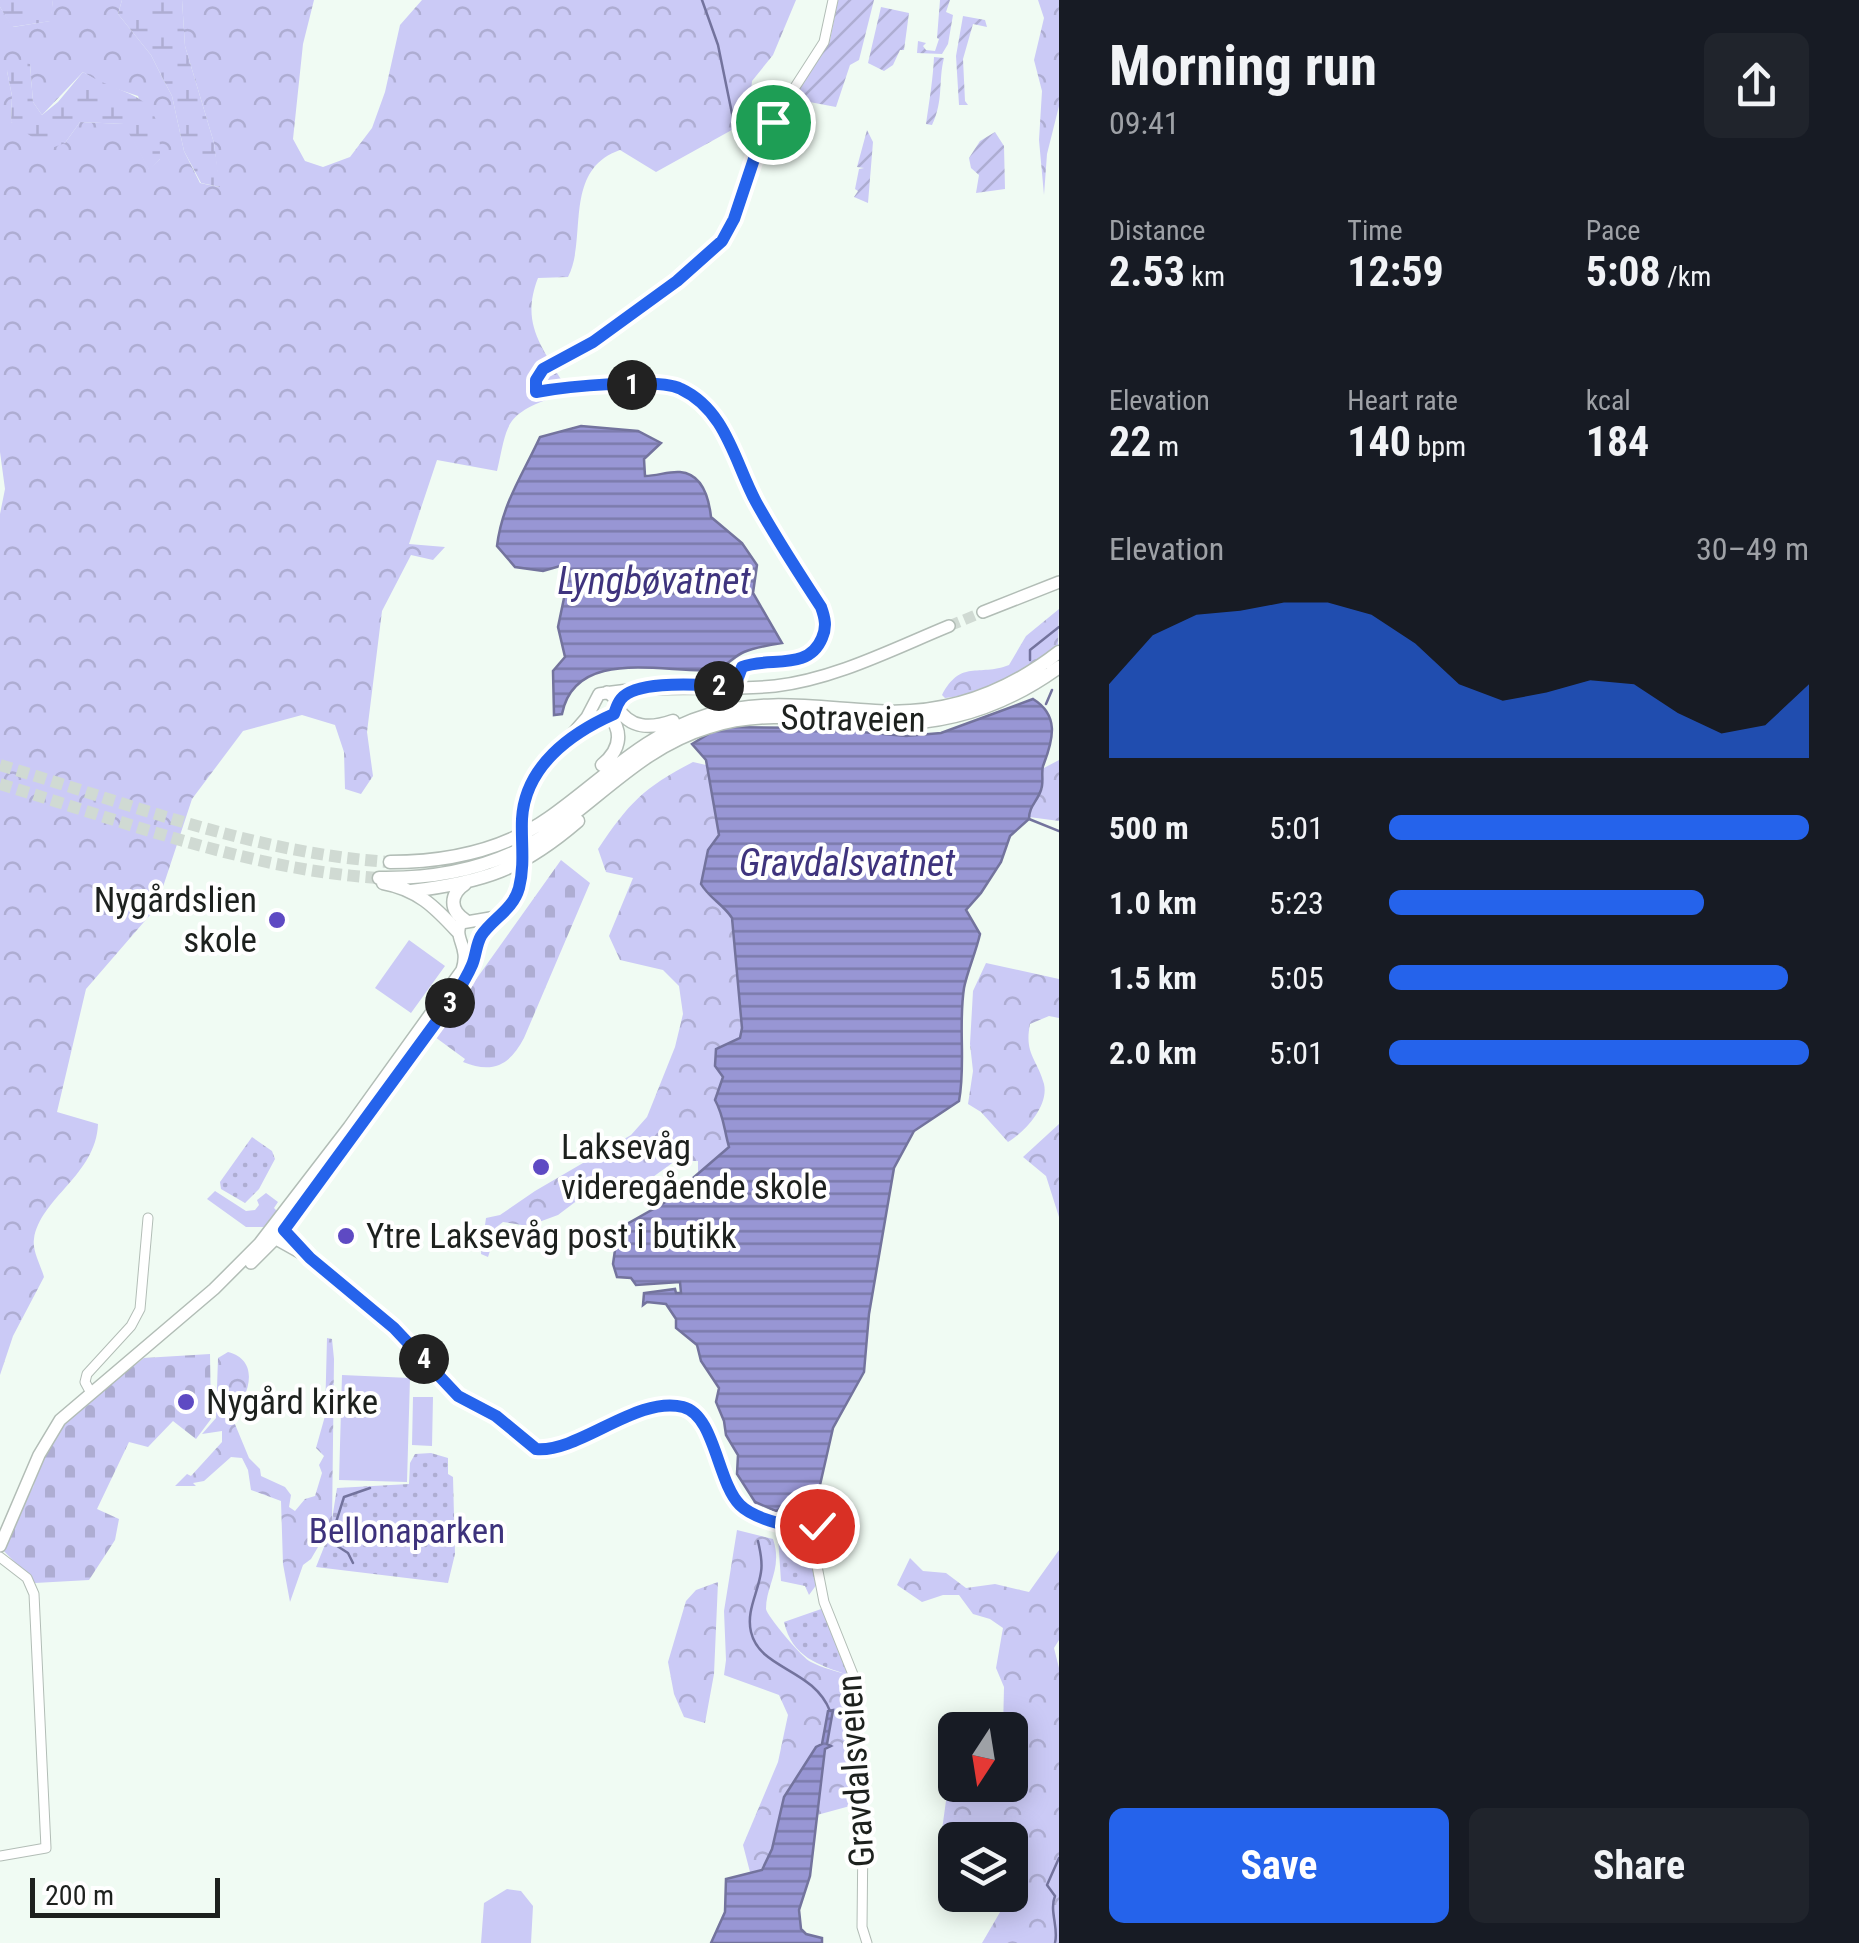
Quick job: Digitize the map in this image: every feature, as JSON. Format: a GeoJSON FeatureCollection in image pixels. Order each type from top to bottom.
{"type":"FeatureCollection","features":[{"type":"Feature","properties":{"kind":"highway","name":"Sotraveien"},"geometry":{"type":"LineString","coordinates":[[390,862],[446,858],[488,848],[549,818],[640,745],[690,720],[733,708],[775,704],[898,712],[942,708],[1007,686],[1059,652]]}},
{"type":"Feature","properties":{"kind":"highway","name":"Sotraveien"},"geometry":{"type":"LineString","coordinates":[[411,891],[380,880],[443,874],[506,856],[551,831],[632,765],[674,740],[736,720],[800,716],[897,724],[944,720],[1012,698],[1059,667]]}},
{"type":"Feature","properties":{"kind":"highway"},"geometry":{"type":"LineString","coordinates":[[612,711],[628,722],[651,727],[711,708],[733,708]]}},
{"type":"Feature","properties":{"kind":"highway"},"geometry":{"type":"LineString","coordinates":[[488,848],[546,810],[610,759],[620,733],[612,711]]}},
{"type":"Feature","properties":{"kind":"highway"},"geometry":{"type":"LineString","coordinates":[[411,891],[466,884],[497,874],[538,853],[579,819],[632,765]]}},
{"type":"Feature","properties":{"kind":"highway"},"geometry":{"type":"LineString","coordinates":[[466,884],[457,891],[452,903],[470,931]]}},
{"type":"Feature","properties":{"kind":"highway"},"geometry":{"type":"LineString","coordinates":[[411,891],[470,931]]}},
{"type":"Feature","properties":{"kind":"main road"},"geometry":{"type":"LineString","coordinates":[[983,612],[1059,582]]}},
{"type":"Feature","properties":{"kind":"main road"},"geometry":{"type":"LineString","coordinates":[[0,1546],[60,1420],[277,1232],[456,980],[466,956],[470,931],[502,916],[515,897],[520,878],[524,806],[532,782],[587,717],[595,696],[642,688],[776,686],[817,678],[948,626]]}},
{"type":"Feature","properties":{"kind":"main road"},"geometry":{"type":"LineString","coordinates":[[562,744],[642,688]]}},
{"type":"Feature","properties":{"kind":"main road"},"geometry":{"type":"LineString","coordinates":[[607,692],[612,711]]}},
{"type":"Feature","properties":{"kind":"main road"},"geometry":{"type":"LineString","coordinates":[[592,704],[595,712],[612,711]]}},
{"type":"Feature","properties":{"kind":"main road"},"geometry":{"type":"LineString","coordinates":[[277,1232],[394,1328],[458,1396],[496,1416],[536,1449],[555,1447],[636,1414],[681,1406],[694,1412],[704,1426],[731,1492],[742,1507],[810,1530],[822,1520],[827,1509]]}},
{"type":"Feature","properties":{"kind":"street"},"geometry":{"type":"LineString","coordinates":[[735,686],[738,673],[747,665],[808,656],[820,642],[825,622],[821,607],[756,501],[723,429],[701,403],[670,385],[536,392],[536,380],[543,369],[593,342],[677,281],[722,241],[734,219],[761,140],[824,42],[833,0]]}},
{"type":"Feature","properties":{"kind":"street"},"geometry":{"type":"LineString","coordinates":[[91,1393],[84,1382],[87,1374],[131,1326],[140,1309],[148,1218]]}},
{"type":"Feature","properties":{"kind":"street","name":"Gravdalsveien"},"geometry":{"type":"LineString","coordinates":[[810,1530],[824,1602],[854,1677],[863,1832],[862,1927],[867,1943]]}},
{"type":"Feature","properties":{"kind":"street"},"geometry":{"type":"LineString","coordinates":[[0,1557],[27,1578],[34,1594],[46,1848],[0,1856]]}},
{"type":"Feature","properties":{"kind":"green space"},"geometry":{"type":"Polygon","coordinates":[[[0,0],[53,0],[51,21],[12,27],[0,0]]]}},
{"type":"Feature","properties":{"kind":"green space"},"geometry":{"type":"Polygon","coordinates":[[[53,0],[122,0],[118,14],[151,55],[172,96],[184,151],[200,183],[219,187],[214,143],[185,46],[182,0],[314,0],[303,44],[293,139],[305,161],[323,167],[350,157],[372,128],[385,92],[400,25],[422,0],[796,0],[773,55],[752,81],[748,121],[656,172],[620,150],[602,160],[590,173],[583,189],[574,261],[568,277],[538,278],[531,307],[535,332],[562,381],[554,397],[526,409],[511,423],[497,471],[437,460],[409,544],[445,547],[433,560],[411,555],[382,611],[367,732],[373,776],[361,794],[345,789],[344,752],[335,725],[302,715],[243,731],[192,799],[156,908],[86,989],[57,1112],[98,1124],[95,1142],[88,1158],[38,1224],[35,1253],[44,1277],[13,1336],[0,1375],[0,514],[5,489],[0,452],[0,7],[13,27],[50,21],[53,0]],[[30,64],[7,71],[12,96],[11,122],[65,143],[80,122],[125,124],[149,169],[160,159],[138,96],[102,84],[83,72],[42,115],[33,102],[30,64]]]}},
{"type":"Feature","properties":{"kind":"green space"},"geometry":{"type":"Polygon","coordinates":[[[122,0],[182,0],[185,46],[214,143],[220,187],[201,183],[184,151],[172,96],[151,55],[118,14],[122,0]]]}},
{"type":"Feature","properties":{"kind":"green space"},"geometry":{"type":"Polygon","coordinates":[[[838,0],[874,0],[859,60],[850,65],[836,107],[799,100],[794,106],[790,100],[830,40],[838,0]]]}},
{"type":"Feature","properties":{"kind":"green space"},"geometry":{"type":"Polygon","coordinates":[[[940,0],[950,0],[946,12],[953,15],[948,44],[942,54],[917,53],[918,41],[926,43],[926,50],[935,51],[940,0]]]}},
{"type":"Feature","properties":{"kind":"green space"},"geometry":{"type":"Polygon","coordinates":[[[1038,0],[1059,0],[1059,106],[1047,154],[1044,195],[1039,140],[1042,91],[1034,60],[1044,18],[1038,0]]]}},
{"type":"Feature","properties":{"kind":"green space"},"geometry":{"type":"Polygon","coordinates":[[[881,7],[909,13],[904,50],[884,71],[868,63],[881,7]]]}},
{"type":"Feature","properties":{"kind":"green space"},"geometry":{"type":"Polygon","coordinates":[[[963,16],[985,20],[987,27],[973,24],[963,59],[968,105],[959,105],[956,56],[963,16]]]}},
{"type":"Feature","properties":{"kind":"green space"},"geometry":{"type":"Polygon","coordinates":[[[934,57],[944,58],[932,125],[926,124],[934,57]]]}},
{"type":"Feature","properties":{"kind":"green space"},"geometry":{"type":"Polygon","coordinates":[[[15,58],[30,64],[33,102],[42,115],[83,72],[141,100],[156,120],[160,159],[149,170],[124,124],[80,122],[65,143],[49,149],[11,122],[12,96],[7,71],[15,58]]]}},
{"type":"Feature","properties":{"kind":"green space"},"geometry":{"type":"Polygon","coordinates":[[[867,130],[873,142],[868,203],[854,197],[859,169],[864,168],[857,167],[867,130]]]}},
{"type":"Feature","properties":{"kind":"green space"},"geometry":{"type":"Polygon","coordinates":[[[995,132],[1004,146],[1005,189],[976,193],[979,175],[971,168],[969,158],[980,141],[995,132]]]}},
{"type":"Feature","properties":{"kind":"green space"},"geometry":{"type":"Polygon","coordinates":[[[1059,609],[1058,645],[990,686],[961,696],[942,695],[963,673],[1009,665],[1026,636],[1059,609]]]}},
{"type":"Feature","properties":{"kind":"green space"},"geometry":{"type":"Polygon","coordinates":[[[1059,760],[1059,821],[1029,817],[1029,810],[1043,788],[1042,769],[1059,760]]]}},
{"type":"Feature","properties":{"kind":"green space"},"geometry":{"type":"Polygon","coordinates":[[[693,762],[706,765],[719,836],[706,893],[723,904],[732,918],[743,1029],[740,1038],[716,1050],[715,1066],[723,1077],[715,1100],[729,1147],[698,1175],[698,1161],[675,1161],[646,1182],[595,1187],[558,1215],[528,1226],[503,1222],[498,1226],[488,1257],[481,1254],[486,1218],[500,1215],[631,1135],[647,1117],[675,1047],[683,1014],[679,986],[663,970],[620,960],[609,936],[633,878],[606,872],[598,849],[638,798],[693,762]]]}},
{"type":"Feature","properties":{"kind":"green space"},"geometry":{"type":"Polygon","coordinates":[[[561,860],[590,883],[524,1038],[513,1055],[499,1065],[483,1067],[463,1062],[465,1059],[435,1037],[561,860]]]}},
{"type":"Feature","properties":{"kind":"green space"},"geometry":{"type":"Polygon","coordinates":[[[409,940],[445,966],[411,1013],[375,988],[409,940]]]}},
{"type":"Feature","properties":{"kind":"green space"},"geometry":{"type":"Polygon","coordinates":[[[986,963],[1059,979],[1059,1018],[1049,1016],[1030,1024],[1030,1049],[1044,1084],[1043,1101],[1028,1125],[1008,1142],[981,1112],[968,1104],[973,1071],[973,991],[986,963]]]}},
{"type":"Feature","properties":{"kind":"green space"},"geometry":{"type":"Polygon","coordinates":[[[1059,1124],[1059,1217],[1046,1176],[1023,1157],[1059,1124]]]}},
{"type":"Feature","properties":{"kind":"green space"},"geometry":{"type":"Polygon","coordinates":[[[252,1137],[272,1151],[275,1159],[259,1189],[245,1203],[221,1189],[220,1182],[252,1137]]]}},
{"type":"Feature","properties":{"kind":"green space"},"geometry":{"type":"Polygon","coordinates":[[[215,1191],[246,1211],[255,1210],[257,1200],[266,1193],[278,1202],[274,1208],[277,1211],[264,1227],[246,1227],[207,1199],[215,1191]]]}},
{"type":"Feature","properties":{"kind":"green space"},"geometry":{"type":"Polygon","coordinates":[[[327,1338],[332,1339],[334,1359],[332,1523],[311,1559],[303,1565],[290,1602],[283,1564],[281,1501],[251,1490],[242,1458],[231,1457],[204,1481],[193,1483],[196,1486],[175,1486],[187,1474],[191,1476],[222,1442],[222,1431],[202,1434],[216,1418],[218,1358],[228,1352],[239,1357],[248,1371],[247,1390],[232,1417],[249,1458],[260,1469],[261,1476],[285,1487],[291,1495],[289,1507],[295,1511],[305,1499],[315,1496],[324,1456],[316,1448],[325,1416],[327,1338]]]}},
{"type":"Feature","properties":{"kind":"green space"},"geometry":{"type":"Polygon","coordinates":[[[210,1354],[211,1419],[196,1439],[173,1421],[148,1447],[129,1442],[97,1509],[119,1519],[115,1540],[89,1580],[35,1583],[0,1547],[65,1418],[144,1358],[210,1354]]]}},
{"type":"Feature","properties":{"kind":"green space"},"geometry":{"type":"Polygon","coordinates":[[[342,1375],[410,1378],[407,1482],[339,1480],[342,1375]]]}},
{"type":"Feature","properties":{"kind":"green space"},"geometry":{"type":"Polygon","coordinates":[[[413,1397],[433,1397],[432,1446],[412,1445],[413,1397]]]}},
{"type":"Feature","properties":{"kind":"green space","name":"Bellonaparken"},"geometry":{"type":"Polygon","coordinates":[[[415,1454],[448,1458],[448,1474],[453,1477],[455,1554],[448,1583],[316,1567],[330,1532],[337,1488],[409,1484],[410,1463],[415,1454]]]}},
{"type":"Feature","properties":{"kind":"green space"},"geometry":{"type":"Polygon","coordinates":[[[737,1530],[773,1539],[776,1559],[766,1609],[779,1628],[811,1662],[849,1675],[857,1750],[850,1806],[817,1815],[825,1748],[831,1747],[827,1744],[833,1711],[828,1711],[822,1744],[816,1747],[784,1797],[772,1849],[759,1873],[750,1872],[743,1845],[778,1762],[788,1715],[779,1695],[724,1675],[724,1611],[737,1530]]]}},
{"type":"Feature","properties":{"kind":"green space"},"geometry":{"type":"Polygon","coordinates":[[[778,1537],[806,1543],[817,1584],[809,1595],[805,1586],[781,1581],[778,1537]]]}},
{"type":"Feature","properties":{"kind":"green space"},"geometry":{"type":"Polygon","coordinates":[[[1059,1550],[1059,1640],[1054,1648],[1059,1668],[1059,1943],[982,1943],[1000,1912],[1028,1912],[1028,1822],[943,1822],[946,1802],[1028,1802],[1028,1712],[1003,1712],[1004,1687],[996,1668],[1003,1628],[973,1614],[959,1595],[922,1602],[897,1585],[910,1558],[923,1571],[946,1573],[966,1588],[995,1584],[1029,1592],[1059,1550]]]}},
{"type":"Feature","properties":{"kind":"green space"},"geometry":{"type":"Polygon","coordinates":[[[718,1582],[714,1674],[705,1723],[684,1717],[674,1694],[668,1662],[686,1601],[696,1590],[718,1582]]]}},
{"type":"Feature","properties":{"kind":"green space"},"geometry":{"type":"Polygon","coordinates":[[[824,1608],[849,1675],[808,1658],[788,1634],[784,1622],[824,1608]]]}},
{"type":"Feature","properties":{"kind":"green space"},"geometry":{"type":"Polygon","coordinates":[[[507,1889],[521,1891],[533,1906],[531,1943],[481,1943],[484,1903],[507,1889]]]}},
{"type":"Feature","properties":{"kind":"water","name":"Lyngbøvatnet"},"geometry":{"type":"Polygon","coordinates":[[[581,426],[638,431],[661,443],[644,459],[645,476],[680,472],[699,482],[711,517],[742,543],[757,565],[753,593],[782,643],[744,652],[715,669],[602,671],[584,679],[570,693],[562,714],[554,715],[553,671],[565,657],[558,627],[569,574],[567,564],[543,571],[515,567],[497,546],[508,503],[540,437],[581,426]]]}},
{"type":"Feature","properties":{"kind":"water","name":"Gravdalsvatnet"},"geometry":{"type":"Polygon","coordinates":[[[1033,699],[1047,712],[1052,728],[1041,790],[1029,819],[1010,836],[1001,862],[966,910],[980,934],[964,988],[959,1101],[914,1131],[894,1168],[869,1314],[864,1372],[833,1428],[820,1485],[776,1511],[755,1502],[737,1474],[738,1455],[726,1435],[716,1402],[719,1388],[701,1361],[697,1345],[676,1328],[676,1319],[666,1304],[643,1305],[644,1293],[675,1289],[681,1293],[680,1282],[636,1285],[631,1278],[617,1277],[613,1264],[618,1229],[664,1203],[729,1147],[715,1100],[723,1077],[715,1066],[716,1049],[740,1038],[742,1028],[732,918],[701,884],[708,850],[719,835],[706,760],[692,744],[720,727],[817,728],[906,736],[941,733],[1033,699]]]}},
{"type":"Feature","properties":{"kind":"water"},"geometry":{"type":"Polygon","coordinates":[[[833,1710],[810,1876],[799,1910],[801,1929],[822,1938],[822,1943],[711,1943],[725,1912],[726,1879],[762,1870],[772,1849],[784,1797],[816,1747],[822,1744],[828,1711],[833,1710]]]}},
{"type":"Feature","properties":{"kind":"waterway"},"geometry":{"type":"LineString","coordinates":[[702,0],[718,45],[736,133]]}},
{"type":"Feature","properties":{"kind":"waterway"},"geometry":{"type":"LineString","coordinates":[[1030,660],[1030,650],[1059,627]]}},
{"type":"Feature","properties":{"kind":"waterway"},"geometry":{"type":"LineString","coordinates":[[1046,704],[1052,690]]}},
{"type":"Feature","properties":{"kind":"waterway"},"geometry":{"type":"LineString","coordinates":[[1029,819],[1059,831]]}},
{"type":"Feature","properties":{"kind":"waterway"},"geometry":{"type":"LineString","coordinates":[[353,1563],[331,1538],[344,1497],[370,1488]]}},
{"type":"Feature","properties":{"kind":"waterway"},"geometry":{"type":"LineString","coordinates":[[755,1502],[755,1509]]}},
{"type":"Feature","properties":{"kind":"waterway"},"geometry":{"type":"LineString","coordinates":[[758,1541],[762,1568],[750,1624],[756,1645],[812,1686],[830,1711]]}},
{"type":"Feature","properties":{"kind":"waterway"},"geometry":{"type":"LineString","coordinates":[[1055,1943],[1055,1896],[1047,1885],[1059,1858]]}},
{"type":"Feature","properties":{"kind":"tunnel"},"geometry":{"type":"LineString","coordinates":[[949,626],[983,612]]}},
{"type":"Feature","properties":{"kind":"tunnel"},"geometry":{"type":"LineString","coordinates":[[0,765],[242,838],[340,857],[390,862]]}},
{"type":"Feature","properties":{"kind":"tunnel"},"geometry":{"type":"LineString","coordinates":[[0,784],[234,854],[330,873],[379,878]]}},
{"type":"Feature","properties":{"kind":"place","name":"Nygårdslien skole"},"geometry":{"type":"Point","coordinates":[277,920]}},
{"type":"Feature","properties":{"kind":"place","name":"Laksevåg videregående skole"},"geometry":{"type":"Point","coordinates":[541,1167]}},
{"type":"Feature","properties":{"kind":"place","name":"Ytre Laksevåg post i butikk"},"geometry":{"type":"Point","coordinates":[346,1236]}},
{"type":"Feature","properties":{"kind":"place","name":"Nygård kirke"},"geometry":{"type":"Point","coordinates":[186,1402]}},
{"type":"Feature","properties":{"kind":"route"},"geometry":{"type":"LineString","coordinates":[[773,122],[761,140],[730,230],[722,241],[677,281],[593,342],[543,369],[536,380],[536,392],[591,386],[670,385],[701,403],[723,429],[756,501],[821,607],[825,622],[820,642],[813,652],[798,660],[756,662],[742,667],[735,686],[654,686],[632,692],[618,703],[614,714],[580,730],[554,752],[532,782],[524,801],[522,864],[515,897],[502,916],[482,933],[472,966],[453,999],[284,1230],[310,1258],[394,1328],[458,1396],[496,1416],[536,1449],[555,1447],[664,1406],[689,1408],[704,1426],[731,1492],[742,1507],[804,1530],[817,1526]]}}]}
